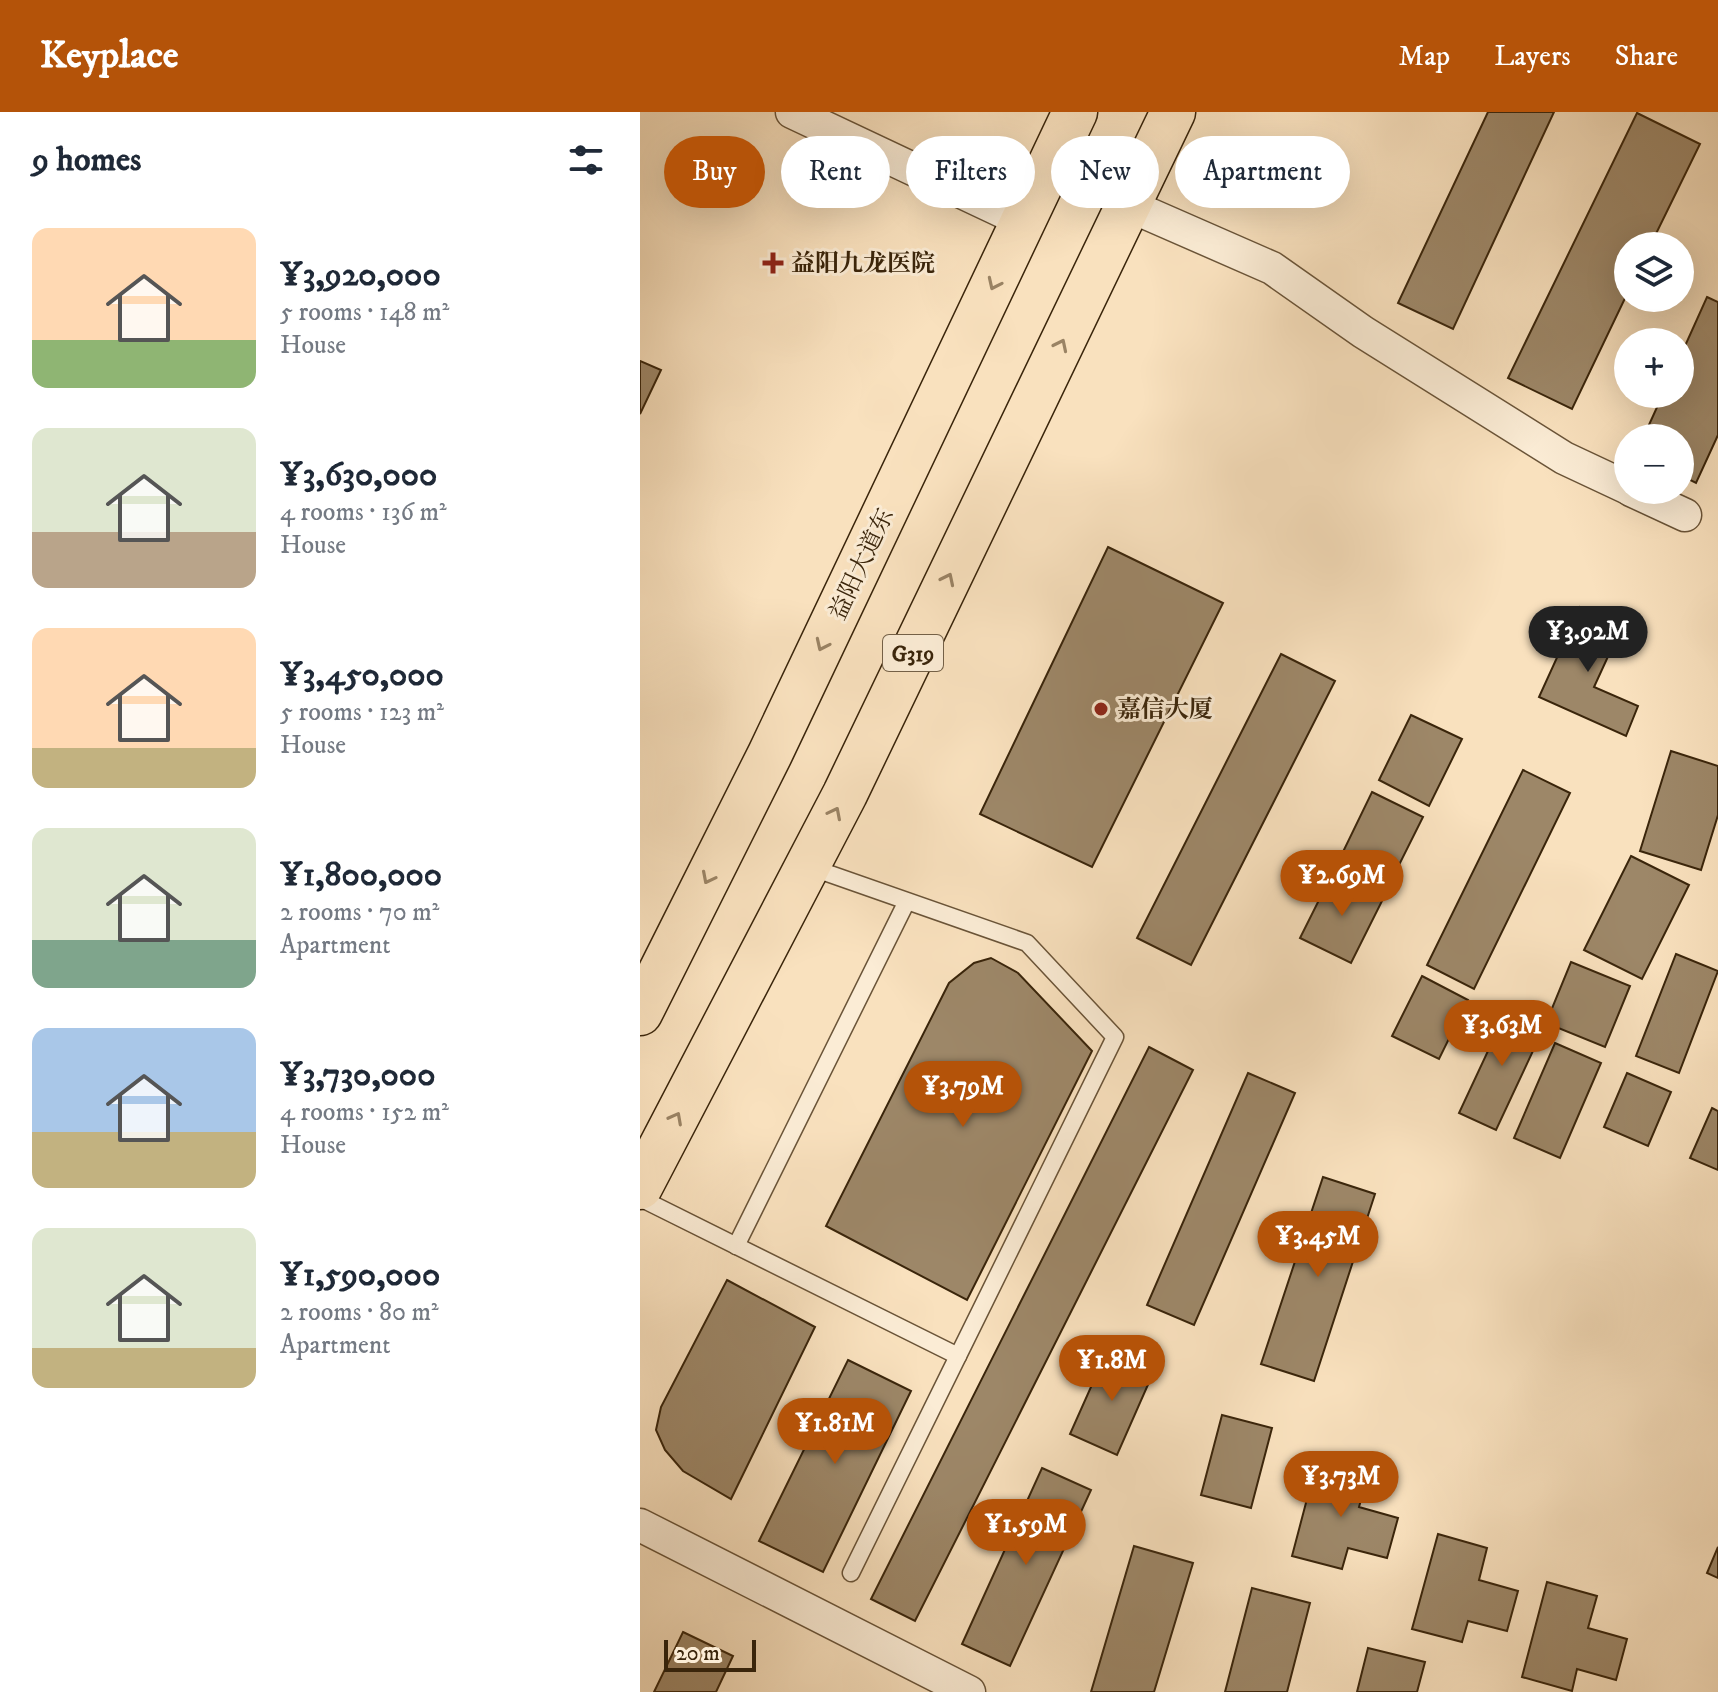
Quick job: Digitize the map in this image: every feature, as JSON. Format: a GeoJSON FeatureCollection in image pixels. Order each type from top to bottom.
{"type":"FeatureCollection","features":[{"type":"Feature","properties":{"kind":"main road","name":"益阳大道东"},"geometry":{"type":"LineString","coordinates":[[640,1013],[770,754],[1075,112]]}},
{"type":"Feature","properties":{"kind":"main road","name":"G319"},"geometry":{"type":"LineString","coordinates":[[1159,141],[1173,112]]}},
{"type":"Feature","properties":{"kind":"main road","name":"G319"},"geometry":{"type":"LineString","coordinates":[[640,1187],[807,866],[1127,208]]}},
{"type":"Feature","properties":{"kind":"street"},"geometry":{"type":"LineString","coordinates":[[792,112],[1023,221]]}},
{"type":"Feature","properties":{"kind":"street"},"geometry":{"type":"LineString","coordinates":[[1135,208],[1272,268],[1363,332],[1564,458],[1614,481]]}},
{"type":"Feature","properties":{"kind":"street"},"geometry":{"type":"LineString","coordinates":[[1662,504],[1685,515]]}},
{"type":"Feature","properties":{"kind":"street"},"geometry":{"type":"LineString","coordinates":[[640,1525],[969,1692]]}},
{"type":"Feature","properties":{"kind":"lane"},"geometry":{"type":"LineString","coordinates":[[807,866],[1027,943],[1115,1037],[851,1573]]}},
{"type":"Feature","properties":{"kind":"lane"},"geometry":{"type":"LineString","coordinates":[[736,1246],[906,903]]}},
{"type":"Feature","properties":{"kind":"lane"},"geometry":{"type":"LineString","coordinates":[[640,1198],[958,1356]]}},
{"type":"Feature","properties":{"kind":"building"},"geometry":{"type":"Polygon","coordinates":[[[1488,112],[1554,112],[1453,329],[1398,303],[1488,112]]]}},
{"type":"Feature","properties":{"kind":"building"},"geometry":{"type":"Polygon","coordinates":[[[1637,113],[1700,144],[1657,232],[1614,232],[1614,312],[1618,312],[1572,409],[1508,378],[1637,113]]]}},
{"type":"Feature","properties":{"kind":"building"},"geometry":{"type":"Polygon","coordinates":[[[1707,297],[1718,302],[1718,435],[1696,483],[1694,424],[1649,424],[1657,408],[1694,408],[1693,328],[1707,297]]]}},
{"type":"Feature","properties":{"kind":"building"},"geometry":{"type":"Polygon","coordinates":[[[640,361],[661,370],[640,414],[640,361]]]}},
{"type":"Feature","properties":{"kind":"building","name":"嘉信大厦"},"geometry":{"type":"Polygon","coordinates":[[[1108,547],[1223,603],[1092,867],[980,814],[1108,547]]]}},
{"type":"Feature","properties":{"kind":"building"},"geometry":{"type":"Polygon","coordinates":[[[1580,607],[1622,626],[1594,687],[1638,706],[1626,736],[1539,697],[1580,607]]]}},
{"type":"Feature","properties":{"kind":"building"},"geometry":{"type":"Polygon","coordinates":[[[1281,654],[1335,681],[1191,965],[1137,938],[1281,654]]]}},
{"type":"Feature","properties":{"kind":"building"},"geometry":{"type":"Polygon","coordinates":[[[1411,715],[1462,739],[1429,806],[1379,780],[1411,715]]]}},
{"type":"Feature","properties":{"kind":"building"},"geometry":{"type":"Polygon","coordinates":[[[1671,751],[1718,766],[1718,815],[1701,870],[1640,851],[1671,751]]]}},
{"type":"Feature","properties":{"kind":"building"},"geometry":{"type":"Polygon","coordinates":[[[1523,770],[1570,793],[1474,989],[1427,965],[1523,770]]]}},
{"type":"Feature","properties":{"kind":"building"},"geometry":{"type":"Polygon","coordinates":[[[1372,792],[1423,817],[1390,883],[1340,858],[1372,792]]]}},
{"type":"Feature","properties":{"kind":"building"},"geometry":{"type":"Polygon","coordinates":[[[1631,856],[1689,885],[1642,979],[1584,950],[1631,856]]]}},
{"type":"Feature","properties":{"kind":"building"},"geometry":{"type":"Polygon","coordinates":[[[1333,872],[1384,897],[1351,963],[1300,938],[1333,872]]]}},
{"type":"Feature","properties":{"kind":"building"},"geometry":{"type":"Polygon","coordinates":[[[1676,954],[1718,971],[1679,1073],[1636,1056],[1676,954]]]}},
{"type":"Feature","properties":{"kind":"building"},"geometry":{"type":"Polygon","coordinates":[[[991,958],[1018,973],[1092,1051],[967,1300],[826,1226],[949,983],[974,963],[991,958]]]}},
{"type":"Feature","properties":{"kind":"building"},"geometry":{"type":"Polygon","coordinates":[[[1571,962],[1630,986],[1605,1047],[1546,1023],[1571,962]]]}},
{"type":"Feature","properties":{"kind":"building"},"geometry":{"type":"Polygon","coordinates":[[[1422,976],[1468,1000],[1439,1059],[1392,1036],[1422,976]]]}},
{"type":"Feature","properties":{"kind":"building"},"geometry":{"type":"Polygon","coordinates":[[[1509,1006],[1546,1023],[1496,1130],[1459,1113],[1509,1006]]]}},
{"type":"Feature","properties":{"kind":"building"},"geometry":{"type":"Polygon","coordinates":[[[1555,1043],[1601,1063],[1560,1158],[1514,1138],[1555,1043]]]}},
{"type":"Feature","properties":{"kind":"building"},"geometry":{"type":"Polygon","coordinates":[[[1149,1047],[1193,1070],[915,1621],[871,1599],[1149,1047]]]}},
{"type":"Feature","properties":{"kind":"building"},"geometry":{"type":"Polygon","coordinates":[[[1248,1073],[1295,1093],[1194,1325],[1147,1305],[1248,1073]]]}},
{"type":"Feature","properties":{"kind":"building"},"geometry":{"type":"Polygon","coordinates":[[[1627,1073],[1671,1092],[1648,1146],[1604,1127],[1627,1073]]]}},
{"type":"Feature","properties":{"kind":"building"},"geometry":{"type":"Polygon","coordinates":[[[1712,1108],[1718,1111],[1718,1170],[1690,1158],[1712,1108]]]}},
{"type":"Feature","properties":{"kind":"building"},"geometry":{"type":"Polygon","coordinates":[[[1323,1177],[1375,1194],[1314,1381],[1261,1364],[1323,1177]]]}},
{"type":"Feature","properties":{"kind":"building"},"geometry":{"type":"Polygon","coordinates":[[[727,1280],[815,1327],[731,1499],[683,1471],[665,1450],[656,1430],[661,1407],[727,1280]]]}},
{"type":"Feature","properties":{"kind":"building"},"geometry":{"type":"Polygon","coordinates":[[[1107,1351],[1154,1371],[1117,1455],[1070,1434],[1107,1351]]]}},
{"type":"Feature","properties":{"kind":"building"},"geometry":{"type":"Polygon","coordinates":[[[848,1360],[911,1391],[823,1572],[759,1541],[848,1360]]]}},
{"type":"Feature","properties":{"kind":"building"},"geometry":{"type":"Polygon","coordinates":[[[1222,1415],[1272,1428],[1251,1508],[1201,1495],[1222,1415]]]}},
{"type":"Feature","properties":{"kind":"building"},"geometry":{"type":"Polygon","coordinates":[[[1317,1461],[1368,1475],[1359,1507],[1398,1518],[1387,1558],[1348,1548],[1342,1569],[1292,1556],[1317,1461]]]}},
{"type":"Feature","properties":{"kind":"building"},"geometry":{"type":"Polygon","coordinates":[[[1042,1468],[1091,1490],[1010,1666],[962,1644],[1042,1468]]]}},
{"type":"Feature","properties":{"kind":"building"},"geometry":{"type":"Polygon","coordinates":[[[1438,1534],[1487,1548],[1479,1580],[1518,1591],[1507,1631],[1468,1621],[1462,1642],[1412,1629],[1438,1534]]]}},
{"type":"Feature","properties":{"kind":"building"},"geometry":{"type":"Polygon","coordinates":[[[1134,1546],[1193,1563],[1154,1692],[1091,1692],[1134,1546]]]}},
{"type":"Feature","properties":{"kind":"building"},"geometry":{"type":"Polygon","coordinates":[[[1718,1547],[1718,1578],[1707,1573],[1718,1547]]]}},
{"type":"Feature","properties":{"kind":"building"},"geometry":{"type":"Polygon","coordinates":[[[1547,1582],[1597,1596],[1588,1628],[1627,1639],[1616,1680],[1577,1669],[1572,1691],[1522,1677],[1547,1582]]]}},
{"type":"Feature","properties":{"kind":"building"},"geometry":{"type":"Polygon","coordinates":[[[1252,1588],[1310,1603],[1287,1692],[1225,1692],[1252,1588]]]}},
{"type":"Feature","properties":{"kind":"building"},"geometry":{"type":"Polygon","coordinates":[[[683,1632],[733,1656],[716,1692],[654,1692],[683,1632]]]}},
{"type":"Feature","properties":{"kind":"building"},"geometry":{"type":"Polygon","coordinates":[[[1368,1648],[1425,1662],[1417,1692],[1357,1692],[1368,1648]]]}},
{"type":"Feature","properties":{"kind":"place","name":"益阳九龙医院"},"geometry":{"type":"Point","coordinates":[773,263]}},
{"type":"Feature","properties":{"kind":"place","name":"嘉信大厦"},"geometry":{"type":"Point","coordinates":[1101,709]}}]}
